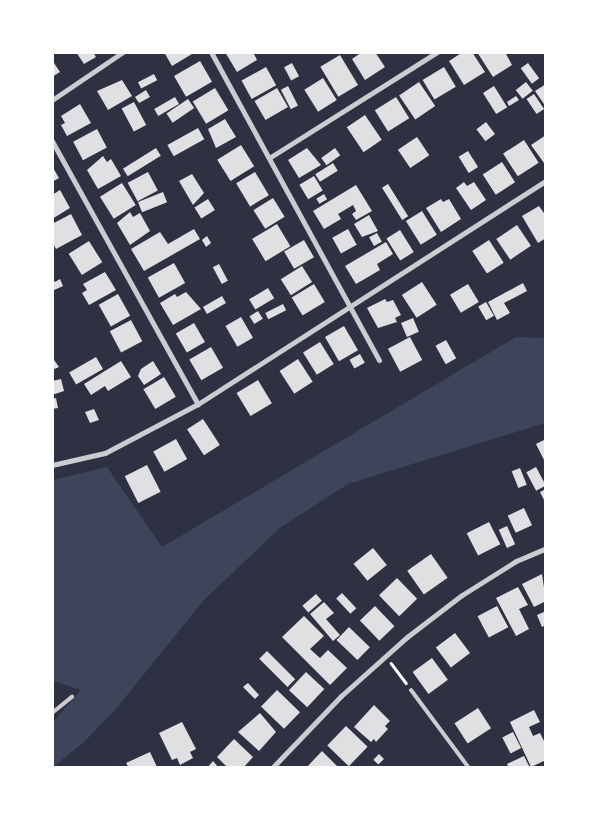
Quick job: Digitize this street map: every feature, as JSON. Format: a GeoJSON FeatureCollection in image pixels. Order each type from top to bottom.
{"type":"FeatureCollection","features":[{"type":"Feature","properties":{"kind":"street"},"geometry":{"type":"LineString","coordinates":[[52,100],[123,52]]}},
{"type":"Feature","properties":{"kind":"street"},"geometry":{"type":"LineString","coordinates":[[211,52],[379,360]]}},
{"type":"Feature","properties":{"kind":"street"},"geometry":{"type":"LineString","coordinates":[[269,158],[436,52]]}},
{"type":"Feature","properties":{"kind":"street"},"geometry":{"type":"LineString","coordinates":[[52,141],[198,404]]}},
{"type":"Feature","properties":{"kind":"street"},"geometry":{"type":"LineString","coordinates":[[52,465],[105,453],[198,404],[349,305],[546,181]]}},
{"type":"Feature","properties":{"kind":"street"},"geometry":{"type":"LineString","coordinates":[[272,768],[386,656],[462,595],[516,561],[546,548]]}},
{"type":"Feature","properties":{"kind":"lane"},"geometry":{"type":"LineString","coordinates":[[411,690],[469,768]]}},
{"type":"Feature","properties":{"kind":"lane"},"geometry":{"type":"LineString","coordinates":[[52,713],[72,697]]}},
{"type":"Feature","properties":{"kind":"path"},"geometry":{"type":"LineString","coordinates":[[386,656],[411,690]]}},
{"type":"Feature","properties":{"kind":"shaded area"},"geometry":{"type":"Polygon","coordinates":[[[516,337],[545,338],[545,423],[348,484],[281,527],[204,600],[115,710],[84,742],[53,767],[53,722],[81,690],[53,681],[53,480],[107,467],[162,547],[516,337]]]}},
{"type":"Feature","properties":{"kind":"building"},"geometry":{"type":"Polygon","coordinates":[[[76,52],[93,52],[96,57],[84,64],[76,52]]]}},
{"type":"Feature","properties":{"kind":"building"},"geometry":{"type":"Polygon","coordinates":[[[164,52],[191,52],[192,54],[172,66],[164,52]]]}},
{"type":"Feature","properties":{"kind":"building"},"geometry":{"type":"Polygon","coordinates":[[[225,52],[253,52],[257,60],[237,72],[225,52]]]}},
{"type":"Feature","properties":{"kind":"building"},"geometry":{"type":"Polygon","coordinates":[[[362,52],[375,52],[385,67],[365,80],[352,59],[362,52]]]}},
{"type":"Feature","properties":{"kind":"building"},"geometry":{"type":"Polygon","coordinates":[[[463,52],[472,52],[485,72],[464,85],[449,61],[463,52]]]}},
{"type":"Feature","properties":{"kind":"building"},"geometry":{"type":"Polygon","coordinates":[[[477,52],[505,52],[512,65],[493,77],[477,52]]]}},
{"type":"Feature","properties":{"kind":"building"},"geometry":{"type":"Polygon","coordinates":[[[340,55],[358,85],[338,97],[320,67],[340,55]]]}},
{"type":"Feature","properties":{"kind":"building"},"geometry":{"type":"Polygon","coordinates":[[[52,60],[60,72],[52,77],[52,60]]]}},
{"type":"Feature","properties":{"kind":"building"},"geometry":{"type":"Polygon","coordinates":[[[200,61],[212,82],[186,97],[174,76],[200,61]]]}},
{"type":"Feature","properties":{"kind":"building"},"geometry":{"type":"Polygon","coordinates":[[[292,63],[299,76],[291,80],[284,67],[292,63]]]}},
{"type":"Feature","properties":{"kind":"building"},"geometry":{"type":"Polygon","coordinates":[[[528,63],[539,78],[532,84],[521,68],[528,63]]]}},
{"type":"Feature","properties":{"kind":"building"},"geometry":{"type":"Polygon","coordinates":[[[266,67],[276,85],[252,99],[242,81],[266,67]]]}},
{"type":"Feature","properties":{"kind":"building"},"geometry":{"type":"Polygon","coordinates":[[[444,67],[456,87],[434,100],[423,80],[444,67]]]}},
{"type":"Feature","properties":{"kind":"building"},"geometry":{"type":"Polygon","coordinates":[[[154,74],[157,80],[141,88],[138,82],[154,74]]]}},
{"type":"Feature","properties":{"kind":"building"},"geometry":{"type":"Polygon","coordinates":[[[323,78],[337,100],[318,112],[304,90],[323,78]]]}},
{"type":"Feature","properties":{"kind":"building"},"geometry":{"type":"Polygon","coordinates":[[[122,80],[132,96],[108,110],[97,91],[122,80]]]}},
{"type":"Feature","properties":{"kind":"building"},"geometry":{"type":"Polygon","coordinates":[[[419,82],[435,106],[415,119],[399,95],[419,82]]]}},
{"type":"Feature","properties":{"kind":"building"},"geometry":{"type":"Polygon","coordinates":[[[526,82],[533,91],[523,99],[516,90],[526,82]]]}},
{"type":"Feature","properties":{"kind":"building"},"geometry":{"type":"Polygon","coordinates":[[[546,84],[546,107],[535,91],[546,84]]]}},
{"type":"Feature","properties":{"kind":"building"},"geometry":{"type":"Polygon","coordinates":[[[288,86],[298,106],[291,109],[281,90],[288,86]]]}},
{"type":"Feature","properties":{"kind":"building"},"geometry":{"type":"Polygon","coordinates":[[[494,86],[507,107],[496,114],[483,93],[494,86]]]}},
{"type":"Feature","properties":{"kind":"building"},"geometry":{"type":"Polygon","coordinates":[[[215,88],[228,110],[206,124],[193,101],[215,88]]]}},
{"type":"Feature","properties":{"kind":"building"},"geometry":{"type":"Polygon","coordinates":[[[277,88],[288,107],[265,120],[254,101],[277,88]]]}},
{"type":"Feature","properties":{"kind":"building"},"geometry":{"type":"Polygon","coordinates":[[[146,90],[150,97],[139,103],[135,97],[146,90]]]}},
{"type":"Feature","properties":{"kind":"building"},"geometry":{"type":"Polygon","coordinates":[[[534,94],[544,109],[537,114],[527,99],[534,94]]]}},
{"type":"Feature","properties":{"kind":"building"},"geometry":{"type":"Polygon","coordinates":[[[516,96],[519,100],[509,106],[507,102],[516,96]]]}},
{"type":"Feature","properties":{"kind":"building"},"geometry":{"type":"Polygon","coordinates":[[[175,97],[179,104],[158,116],[154,109],[175,97]]]}},
{"type":"Feature","properties":{"kind":"building"},"geometry":{"type":"Polygon","coordinates":[[[396,97],[409,118],[388,131],[375,110],[396,97]]]}},
{"type":"Feature","properties":{"kind":"building"},"geometry":{"type":"Polygon","coordinates":[[[188,99],[194,108],[173,123],[166,114],[188,99]]]}},
{"type":"Feature","properties":{"kind":"building"},"geometry":{"type":"Polygon","coordinates":[[[134,102],[146,125],[134,132],[122,109],[134,102]]]}},
{"type":"Feature","properties":{"kind":"building"},"geometry":{"type":"Polygon","coordinates":[[[80,104],[91,123],[67,136],[61,125],[65,123],[61,116],[80,104]]]}},
{"type":"Feature","properties":{"kind":"building"},"geometry":{"type":"Polygon","coordinates":[[[365,115],[382,140],[364,152],[347,127],[365,115]]]}},
{"type":"Feature","properties":{"kind":"building"},"geometry":{"type":"Polygon","coordinates":[[[225,119],[236,137],[216,148],[208,129],[225,119]]]}},
{"type":"Feature","properties":{"kind":"building"},"geometry":{"type":"Polygon","coordinates":[[[486,122],[495,134],[485,141],[476,129],[486,122]]]}},
{"type":"Feature","properties":{"kind":"building"},"geometry":{"type":"Polygon","coordinates":[[[198,128],[204,139],[174,156],[167,145],[198,128]]]}},
{"type":"Feature","properties":{"kind":"building"},"geometry":{"type":"Polygon","coordinates":[[[97,129],[107,148],[83,160],[73,142],[97,129]]]}},
{"type":"Feature","properties":{"kind":"building"},"geometry":{"type":"Polygon","coordinates":[[[546,135],[546,162],[544,163],[531,145],[546,135]]]}},
{"type":"Feature","properties":{"kind":"building"},"geometry":{"type":"Polygon","coordinates":[[[417,137],[429,155],[410,168],[398,150],[417,137]]]}},
{"type":"Feature","properties":{"kind":"building"},"geometry":{"type":"Polygon","coordinates":[[[524,140],[539,163],[518,176],[503,154],[524,140]]]}},
{"type":"Feature","properties":{"kind":"building"},"geometry":{"type":"Polygon","coordinates":[[[241,145],[254,166],[231,181],[217,160],[241,145]]]}},
{"type":"Feature","properties":{"kind":"building"},"geometry":{"type":"Polygon","coordinates":[[[156,148],[161,156],[128,176],[123,169],[156,148]]]}},
{"type":"Feature","properties":{"kind":"building"},"geometry":{"type":"Polygon","coordinates":[[[307,148],[321,165],[299,178],[288,160],[307,148]]]}},
{"type":"Feature","properties":{"kind":"building"},"geometry":{"type":"Polygon","coordinates":[[[335,148],[340,155],[327,165],[321,158],[335,148]]]}},
{"type":"Feature","properties":{"kind":"building"},"geometry":{"type":"Polygon","coordinates":[[[468,151],[478,167],[469,173],[459,157],[468,151]]]}},
{"type":"Feature","properties":{"kind":"building"},"geometry":{"type":"Polygon","coordinates":[[[103,156],[107,162],[111,159],[121,176],[98,189],[87,170],[103,156]]]}},
{"type":"Feature","properties":{"kind":"building"},"geometry":{"type":"Polygon","coordinates":[[[502,162],[515,182],[496,195],[483,175],[502,162]]]}},
{"type":"Feature","properties":{"kind":"building"},"geometry":{"type":"Polygon","coordinates":[[[333,163],[338,171],[320,182],[315,174],[333,163]]]}},
{"type":"Feature","properties":{"kind":"building"},"geometry":{"type":"Polygon","coordinates":[[[52,166],[59,178],[52,182],[52,166]]]}},
{"type":"Feature","properties":{"kind":"building"},"geometry":{"type":"Polygon","coordinates":[[[148,172],[158,191],[138,201],[128,183],[148,172]]]}},
{"type":"Feature","properties":{"kind":"building"},"geometry":{"type":"Polygon","coordinates":[[[255,172],[269,195],[250,206],[236,183],[255,172]]]}},
{"type":"Feature","properties":{"kind":"building"},"geometry":{"type":"Polygon","coordinates":[[[192,174],[204,193],[193,205],[179,181],[192,174]]]}},
{"type":"Feature","properties":{"kind":"building"},"geometry":{"type":"Polygon","coordinates":[[[314,176],[323,191],[308,199],[299,185],[314,176]]]}},
{"type":"Feature","properties":{"kind":"building"},"geometry":{"type":"Polygon","coordinates":[[[464,182],[467,186],[474,182],[486,200],[471,210],[456,188],[464,182]]]}},
{"type":"Feature","properties":{"kind":"building"},"geometry":{"type":"Polygon","coordinates":[[[122,183],[136,205],[114,219],[100,197],[122,183]]]}},
{"type":"Feature","properties":{"kind":"building"},"geometry":{"type":"Polygon","coordinates":[[[388,184],[408,216],[402,220],[382,188],[388,184]]]}},
{"type":"Feature","properties":{"kind":"building"},"geometry":{"type":"Polygon","coordinates":[[[356,185],[372,211],[356,220],[352,214],[356,211],[353,205],[338,214],[341,219],[324,229],[313,211],[356,185]]]}},
{"type":"Feature","properties":{"kind":"building"},"geometry":{"type":"Polygon","coordinates":[[[60,190],[70,208],[52,219],[52,195],[60,190]]]}},
{"type":"Feature","properties":{"kind":"building"},"geometry":{"type":"Polygon","coordinates":[[[163,192],[167,202],[142,212],[138,202],[163,192]]]}},
{"type":"Feature","properties":{"kind":"building"},"geometry":{"type":"Polygon","coordinates":[[[324,194],[327,199],[319,204],[316,199],[324,194]]]}},
{"type":"Feature","properties":{"kind":"building"},"geometry":{"type":"Polygon","coordinates":[[[273,198],[285,217],[265,229],[253,210],[273,198]]]}},
{"type":"Feature","properties":{"kind":"building"},"geometry":{"type":"Polygon","coordinates":[[[208,199],[215,210],[201,219],[194,207],[208,199]]]}},
{"type":"Feature","properties":{"kind":"building"},"geometry":{"type":"Polygon","coordinates":[[[441,199],[443,202],[449,199],[461,219],[441,232],[426,208],[441,199]]]}},
{"type":"Feature","properties":{"kind":"building"},"geometry":{"type":"Polygon","coordinates":[[[539,206],[546,216],[546,238],[538,243],[522,216],[539,206]]]}},
{"type":"Feature","properties":{"kind":"building"},"geometry":{"type":"Polygon","coordinates":[[[422,211],[437,235],[421,245],[406,221],[422,211]]]}},
{"type":"Feature","properties":{"kind":"building"},"geometry":{"type":"Polygon","coordinates":[[[130,212],[133,217],[140,213],[150,231],[130,245],[117,223],[130,212]]]}},
{"type":"Feature","properties":{"kind":"building"},"geometry":{"type":"Polygon","coordinates":[[[71,214],[82,235],[56,249],[52,242],[52,224],[71,214]]]}},
{"type":"Feature","properties":{"kind":"building"},"geometry":{"type":"Polygon","coordinates":[[[369,215],[378,231],[362,237],[354,224],[369,215]]]}},
{"type":"Feature","properties":{"kind":"building"},"geometry":{"type":"Polygon","coordinates":[[[277,224],[290,246],[266,261],[252,239],[277,224]]]}},
{"type":"Feature","properties":{"kind":"building"},"geometry":{"type":"Polygon","coordinates":[[[517,225],[531,246],[510,260],[496,239],[517,225]]]}},
{"type":"Feature","properties":{"kind":"building"},"geometry":{"type":"Polygon","coordinates":[[[194,229],[200,239],[144,271],[131,249],[160,232],[168,244],[194,229]]]}},
{"type":"Feature","properties":{"kind":"building"},"geometry":{"type":"Polygon","coordinates":[[[348,229],[357,245],[341,253],[332,238],[348,229]]]}},
{"type":"Feature","properties":{"kind":"building"},"geometry":{"type":"Polygon","coordinates":[[[400,230],[414,252],[400,261],[386,238],[400,230]]]}},
{"type":"Feature","properties":{"kind":"building"},"geometry":{"type":"Polygon","coordinates":[[[377,233],[382,242],[374,246],[369,237],[377,233]]]}},
{"type":"Feature","properties":{"kind":"building"},"geometry":{"type":"Polygon","coordinates":[[[207,236],[211,243],[206,247],[202,240],[207,236]]]}},
{"type":"Feature","properties":{"kind":"building"},"geometry":{"type":"Polygon","coordinates":[[[304,240],[314,257],[294,269],[284,252],[304,240]]]}},
{"type":"Feature","properties":{"kind":"building"},"geometry":{"type":"Polygon","coordinates":[[[489,240],[504,263],[487,274],[472,251],[489,240]]]}},
{"type":"Feature","properties":{"kind":"building"},"geometry":{"type":"Polygon","coordinates":[[[89,241],[102,262],[82,275],[69,254],[89,241]]]}},
{"type":"Feature","properties":{"kind":"building"},"geometry":{"type":"Polygon","coordinates":[[[386,242],[393,254],[377,264],[380,270],[356,284],[345,266],[386,242]]]}},
{"type":"Feature","properties":{"kind":"building"},"geometry":{"type":"Polygon","coordinates":[[[174,263],[185,283],[159,298],[148,278],[174,263]]]}},
{"type":"Feature","properties":{"kind":"building"},"geometry":{"type":"Polygon","coordinates":[[[219,264],[228,281],[222,284],[213,267],[219,264]]]}},
{"type":"Feature","properties":{"kind":"building"},"geometry":{"type":"Polygon","coordinates":[[[302,266],[312,282],[291,295],[281,279],[302,266]]]}},
{"type":"Feature","properties":{"kind":"building"},"geometry":{"type":"Polygon","coordinates":[[[105,272],[116,290],[89,305],[82,293],[87,290],[83,284],[105,272]]]}},
{"type":"Feature","properties":{"kind":"building"},"geometry":{"type":"Polygon","coordinates":[[[52,278],[55,282],[60,279],[63,286],[52,291],[52,278]]]}},
{"type":"Feature","properties":{"kind":"building"},"geometry":{"type":"Polygon","coordinates":[[[422,282],[437,305],[417,318],[402,295],[422,282]]]}},
{"type":"Feature","properties":{"kind":"building"},"geometry":{"type":"Polygon","coordinates":[[[523,283],[527,291],[504,303],[510,313],[497,320],[488,302],[523,283]]]}},
{"type":"Feature","properties":{"kind":"building"},"geometry":{"type":"Polygon","coordinates":[[[314,284],[325,302],[303,315],[292,297],[314,284]]]}},
{"type":"Feature","properties":{"kind":"building"},"geometry":{"type":"Polygon","coordinates":[[[468,284],[479,302],[461,313],[450,295],[468,284]]]}},
{"type":"Feature","properties":{"kind":"building"},"geometry":{"type":"Polygon","coordinates":[[[268,288],[274,298],[255,310],[249,299],[268,288]]]}},
{"type":"Feature","properties":{"kind":"building"},"geometry":{"type":"Polygon","coordinates":[[[186,292],[201,309],[173,325],[160,303],[175,294],[177,297],[186,292]]]}},
{"type":"Feature","properties":{"kind":"building"},"geometry":{"type":"Polygon","coordinates":[[[118,294],[130,316],[111,327],[99,305],[118,294]]]}},
{"type":"Feature","properties":{"kind":"building"},"geometry":{"type":"Polygon","coordinates":[[[222,296],[226,303],[207,314],[203,307],[222,296]]]}},
{"type":"Feature","properties":{"kind":"building"},"geometry":{"type":"Polygon","coordinates":[[[385,299],[387,302],[393,300],[401,315],[395,318],[397,322],[378,328],[367,308],[385,299]]]}},
{"type":"Feature","properties":{"kind":"building"},"geometry":{"type":"Polygon","coordinates":[[[486,302],[494,316],[486,320],[478,306],[486,302]]]}},
{"type":"Feature","properties":{"kind":"building"},"geometry":{"type":"Polygon","coordinates":[[[283,304],[286,310],[268,319],[265,313],[283,304]]]}},
{"type":"Feature","properties":{"kind":"building"},"geometry":{"type":"Polygon","coordinates":[[[258,311],[263,319],[254,324],[250,316],[258,311]]]}},
{"type":"Feature","properties":{"kind":"building"},"geometry":{"type":"Polygon","coordinates":[[[241,317],[253,338],[237,347],[225,326],[241,317]]]}},
{"type":"Feature","properties":{"kind":"building"},"geometry":{"type":"Polygon","coordinates":[[[413,318],[419,332],[407,337],[401,323],[413,318]]]}},
{"type":"Feature","properties":{"kind":"building"},"geometry":{"type":"Polygon","coordinates":[[[131,320],[142,341],[121,352],[110,331],[131,320]]]}},
{"type":"Feature","properties":{"kind":"building"},"geometry":{"type":"Polygon","coordinates":[[[194,323],[205,342],[187,353],[176,334],[194,323]]]}},
{"type":"Feature","properties":{"kind":"building"},"geometry":{"type":"Polygon","coordinates":[[[344,326],[358,350],[339,361],[325,337],[344,326]]]}},
{"type":"Feature","properties":{"kind":"building"},"geometry":{"type":"Polygon","coordinates":[[[410,337],[422,360],[400,372],[388,349],[410,337]]]}},
{"type":"Feature","properties":{"kind":"building"},"geometry":{"type":"Polygon","coordinates":[[[446,340],[456,358],[446,364],[436,346],[446,340]]]}},
{"type":"Feature","properties":{"kind":"building"},"geometry":{"type":"Polygon","coordinates":[[[320,342],[334,364],[317,375],[303,353],[320,342]]]}},
{"type":"Feature","properties":{"kind":"building"},"geometry":{"type":"Polygon","coordinates":[[[211,347],[223,368],[201,380],[189,360],[211,347]]]}},
{"type":"Feature","properties":{"kind":"building"},"geometry":{"type":"Polygon","coordinates":[[[360,354],[365,363],[354,369],[350,360],[360,354]]]}},
{"type":"Feature","properties":{"kind":"building"},"geometry":{"type":"Polygon","coordinates":[[[52,357],[59,367],[52,370],[52,357]]]}},
{"type":"Feature","properties":{"kind":"building"},"geometry":{"type":"Polygon","coordinates":[[[96,357],[103,369],[76,385],[69,372],[96,357]]]}},
{"type":"Feature","properties":{"kind":"building"},"geometry":{"type":"Polygon","coordinates":[[[298,359],[313,382],[294,394],[280,371],[298,359]]]}},
{"type":"Feature","properties":{"kind":"building"},"geometry":{"type":"Polygon","coordinates":[[[121,361],[131,377],[108,391],[105,386],[91,395],[84,384],[121,361]]]}},
{"type":"Feature","properties":{"kind":"building"},"geometry":{"type":"Polygon","coordinates":[[[153,361],[161,374],[144,385],[138,376],[141,369],[153,361]]]}},
{"type":"Feature","properties":{"kind":"building"},"geometry":{"type":"Polygon","coordinates":[[[164,377],[176,397],[155,409],[143,389],[164,377]]]}},
{"type":"Feature","properties":{"kind":"building"},"geometry":{"type":"Polygon","coordinates":[[[61,379],[64,391],[52,395],[52,381],[61,379]]]}},
{"type":"Feature","properties":{"kind":"building"},"geometry":{"type":"Polygon","coordinates":[[[258,380],[272,403],[250,416],[237,393],[258,380]]]}},
{"type":"Feature","properties":{"kind":"building"},"geometry":{"type":"Polygon","coordinates":[[[56,398],[58,408],[52,409],[52,399],[56,398]]]}},
{"type":"Feature","properties":{"kind":"building"},"geometry":{"type":"Polygon","coordinates":[[[94,409],[99,420],[90,423],[85,412],[94,409]]]}},
{"type":"Feature","properties":{"kind":"building"},"geometry":{"type":"Polygon","coordinates":[[[203,419],[220,445],[204,455],[187,429],[203,419]]]}},
{"type":"Feature","properties":{"kind":"building"},"geometry":{"type":"Polygon","coordinates":[[[176,439],[187,459],[164,472],[153,452],[176,439]]]}},
{"type":"Feature","properties":{"kind":"building"},"geometry":{"type":"Polygon","coordinates":[[[546,439],[546,464],[536,444],[546,439]]]}},
{"type":"Feature","properties":{"kind":"building"},"geometry":{"type":"Polygon","coordinates":[[[147,465],[161,492],[138,503],[125,476],[147,465]]]}},
{"type":"Feature","properties":{"kind":"building"},"geometry":{"type":"Polygon","coordinates":[[[536,467],[546,486],[536,491],[526,472],[536,467]]]}},
{"type":"Feature","properties":{"kind":"building"},"geometry":{"type":"Polygon","coordinates":[[[520,468],[527,485],[518,488],[512,471],[520,468]]]}},
{"type":"Feature","properties":{"kind":"building"},"geometry":{"type":"Polygon","coordinates":[[[546,489],[546,504],[540,492],[546,489]]]}},
{"type":"Feature","properties":{"kind":"building"},"geometry":{"type":"Polygon","coordinates":[[[524,508],[532,525],[516,533],[508,516],[524,508]]]}},
{"type":"Feature","properties":{"kind":"building"},"geometry":{"type":"Polygon","coordinates":[[[489,522],[500,544],[478,556],[467,533],[489,522]]]}},
{"type":"Feature","properties":{"kind":"building"},"geometry":{"type":"Polygon","coordinates":[[[507,526],[515,544],[507,548],[499,530],[507,526]]]}},
{"type":"Feature","properties":{"kind":"building"},"geometry":{"type":"Polygon","coordinates":[[[373,548],[387,565],[367,581],[354,564],[373,548]]]}},
{"type":"Feature","properties":{"kind":"building"},"geometry":{"type":"Polygon","coordinates":[[[431,554],[448,578],[424,594],[407,571],[431,554]]]}},
{"type":"Feature","properties":{"kind":"building"},"geometry":{"type":"Polygon","coordinates":[[[542,574],[546,601],[534,607],[522,584],[542,574]]]}},
{"type":"Feature","properties":{"kind":"building"},"geometry":{"type":"Polygon","coordinates":[[[397,578],[417,599],[399,616],[379,595],[397,578]]]}},
{"type":"Feature","properties":{"kind":"building"},"geometry":{"type":"Polygon","coordinates":[[[518,587],[528,605],[519,609],[529,629],[516,636],[496,598],[518,587]]]}},
{"type":"Feature","properties":{"kind":"building"},"geometry":{"type":"Polygon","coordinates":[[[342,593],[356,608],[350,614],[336,598],[342,593]]]}},
{"type":"Feature","properties":{"kind":"building"},"geometry":{"type":"Polygon","coordinates":[[[316,594],[322,601],[308,613],[302,606],[316,594]]]}},
{"type":"Feature","properties":{"kind":"building"},"geometry":{"type":"Polygon","coordinates":[[[324,602],[334,613],[326,619],[340,635],[333,641],[310,614],[324,602]]]}},
{"type":"Feature","properties":{"kind":"building"},"geometry":{"type":"Polygon","coordinates":[[[375,606],[394,626],[379,641],[360,621],[375,606]]]}},
{"type":"Feature","properties":{"kind":"building"},"geometry":{"type":"Polygon","coordinates":[[[497,606],[508,627],[489,638],[478,616],[497,606]]]}},
{"type":"Feature","properties":{"kind":"building"},"geometry":{"type":"Polygon","coordinates":[[[546,611],[546,625],[542,627],[537,615],[546,611]]]}},
{"type":"Feature","properties":{"kind":"building"},"geometry":{"type":"Polygon","coordinates":[[[304,616],[324,636],[310,649],[320,658],[328,650],[347,668],[330,685],[282,637],[304,616]]]}},
{"type":"Feature","properties":{"kind":"building"},"geometry":{"type":"Polygon","coordinates":[[[349,627],[370,647],[357,660],[336,640],[349,627]]]}},
{"type":"Feature","properties":{"kind":"building"},"geometry":{"type":"Polygon","coordinates":[[[455,633],[470,653],[451,667],[436,647],[455,633]]]}},
{"type":"Feature","properties":{"kind":"building"},"geometry":{"type":"Polygon","coordinates":[[[267,651],[295,679],[288,687],[259,659],[267,651]]]}},
{"type":"Feature","properties":{"kind":"building"},"geometry":{"type":"Polygon","coordinates":[[[432,658],[448,680],[428,694],[413,672],[432,658]]]}},
{"type":"Feature","properties":{"kind":"building"},"geometry":{"type":"Polygon","coordinates":[[[306,672],[324,689],[307,707],[289,690],[306,672]]]}},
{"type":"Feature","properties":{"kind":"building"},"geometry":{"type":"Polygon","coordinates":[[[248,683],[259,695],[255,699],[243,687],[248,683]]]}},
{"type":"Feature","properties":{"kind":"building"},"geometry":{"type":"Polygon","coordinates":[[[277,690],[300,712],[284,729],[261,707],[277,690]]]}},
{"type":"Feature","properties":{"kind":"building"},"geometry":{"type":"Polygon","coordinates":[[[374,705],[390,721],[385,726],[388,729],[376,742],[374,739],[371,742],[354,727],[374,705]]]}},
{"type":"Feature","properties":{"kind":"building"},"geometry":{"type":"Polygon","coordinates":[[[478,708],[491,728],[468,743],[455,723],[478,708]]]}},
{"type":"Feature","properties":{"kind":"building"},"geometry":{"type":"Polygon","coordinates":[[[534,710],[540,722],[529,727],[533,736],[540,733],[546,745],[546,760],[531,767],[510,722],[534,710]]]}},
{"type":"Feature","properties":{"kind":"building"},"geometry":{"type":"Polygon","coordinates":[[[260,713],[276,732],[259,751],[238,732],[260,713]]]}},
{"type":"Feature","properties":{"kind":"building"},"geometry":{"type":"Polygon","coordinates":[[[182,722],[196,749],[190,752],[193,758],[180,765],[177,758],[172,760],[159,733],[182,722]]]}},
{"type":"Feature","properties":{"kind":"building"},"geometry":{"type":"Polygon","coordinates":[[[346,726],[368,747],[349,766],[327,745],[346,726]]]}},
{"type":"Feature","properties":{"kind":"building"},"geometry":{"type":"Polygon","coordinates":[[[513,732],[521,748],[510,753],[502,737],[513,732]]]}},
{"type":"Feature","properties":{"kind":"building"},"geometry":{"type":"Polygon","coordinates":[[[234,739],[253,757],[243,768],[228,768],[217,757],[234,739]]]}},
{"type":"Feature","properties":{"kind":"building"},"geometry":{"type":"Polygon","coordinates":[[[322,751],[339,768],[306,768],[322,751]]]}},
{"type":"Feature","properties":{"kind":"building"},"geometry":{"type":"Polygon","coordinates":[[[150,752],[157,767],[129,768],[126,763],[150,752]]]}},
{"type":"Feature","properties":{"kind":"building"},"geometry":{"type":"Polygon","coordinates":[[[379,754],[384,759],[378,765],[373,760],[379,754]]]}},
{"type":"Feature","properties":{"kind":"building"},"geometry":{"type":"Polygon","coordinates":[[[524,756],[530,768],[509,768],[507,764],[524,756]]]}},
{"type":"Feature","properties":{"kind":"building"},"geometry":{"type":"Polygon","coordinates":[[[213,761],[219,768],[207,768],[213,761]]]}}]}
